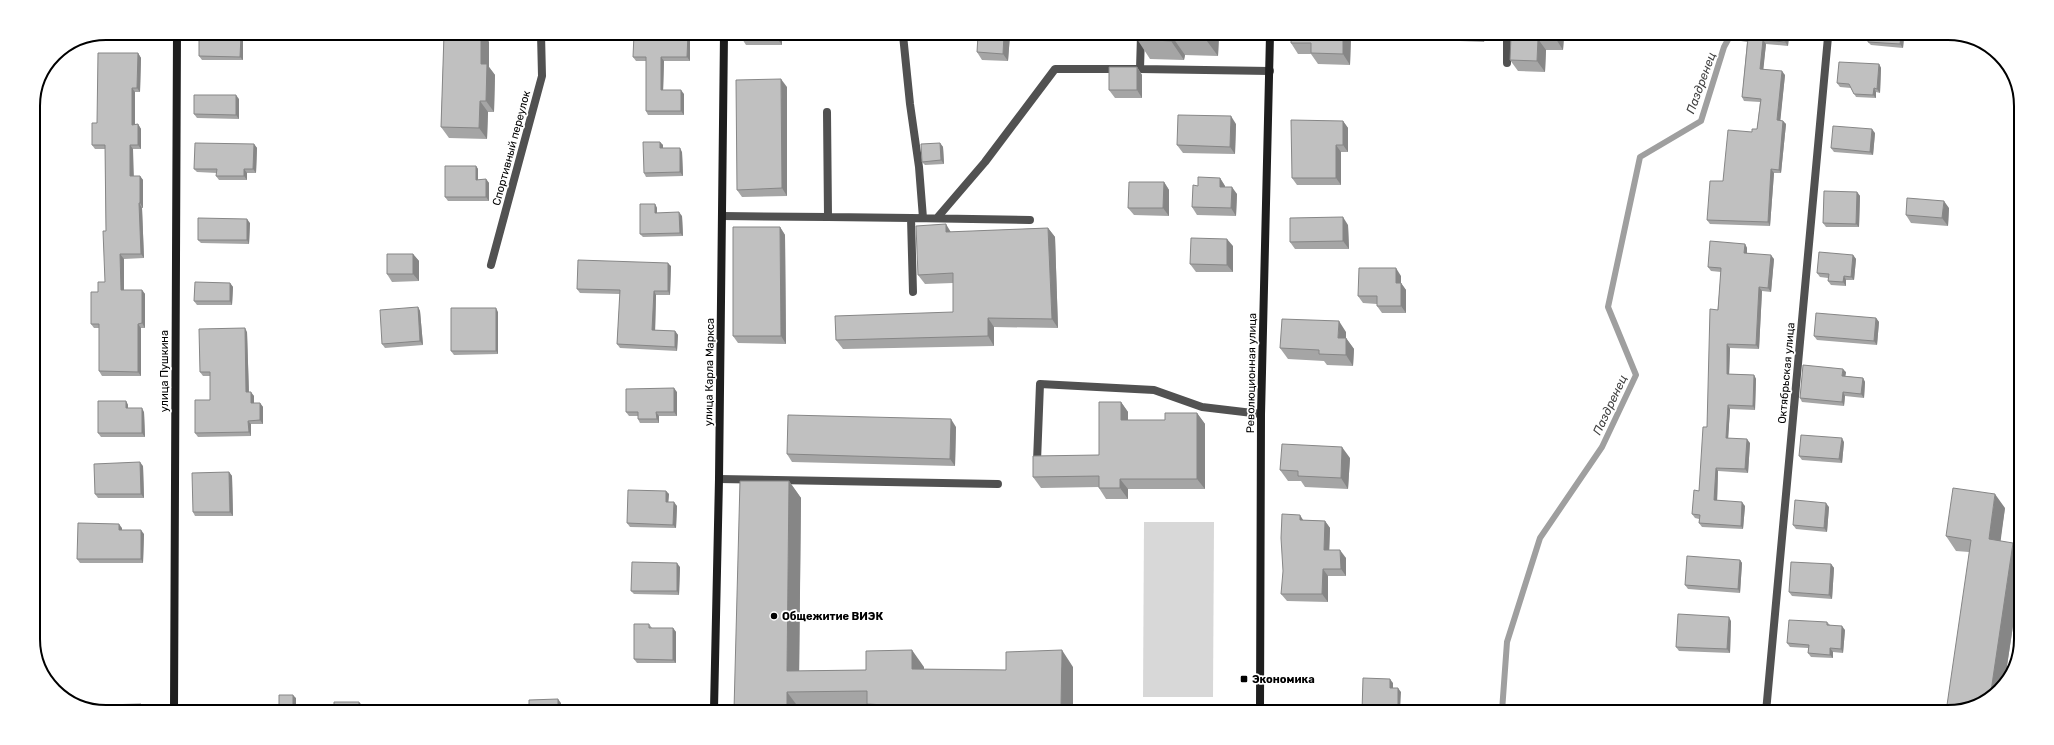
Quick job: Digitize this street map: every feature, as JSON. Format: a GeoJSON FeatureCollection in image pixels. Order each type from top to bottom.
{"type":"FeatureCollection","features":[{"type":"Feature","properties":{"kind":"main road","name":"улица Пушкина"},"geometry":{"type":"LineString","coordinates":[[174,705],[176,40]]}},
{"type":"Feature","properties":{"kind":"main road","name":"улица Карла Маркса"},"geometry":{"type":"LineString","coordinates":[[714,705],[719,479],[724,40]]}},
{"type":"Feature","properties":{"kind":"main road","name":"Революционная улица"},"geometry":{"type":"LineString","coordinates":[[1260,705],[1261,414],[1270,40]]}},
{"type":"Feature","properties":{"kind":"street","name":"Спортивный переулок"},"geometry":{"type":"LineString","coordinates":[[491,265],[542,76],[541,40]]}},
{"type":"Feature","properties":{"kind":"street"},"geometry":{"type":"LineString","coordinates":[[904,40],[910,104],[919,167],[923,218]]}},
{"type":"Feature","properties":{"kind":"street"},"geometry":{"type":"LineString","coordinates":[[1140,69],[1141,40]]}},
{"type":"Feature","properties":{"kind":"street"},"geometry":{"type":"LineString","coordinates":[[1507,40],[1507,62]]}},
{"type":"Feature","properties":{"kind":"street","name":"Октябрьская улица"},"geometry":{"type":"LineString","coordinates":[[1767,705],[1828,40]]}},
{"type":"Feature","properties":{"kind":"street"},"geometry":{"type":"LineString","coordinates":[[937,218],[985,162],[1055,69],[1270,71]]}},
{"type":"Feature","properties":{"kind":"street"},"geometry":{"type":"LineString","coordinates":[[827,112],[828,217]]}},
{"type":"Feature","properties":{"kind":"street"},"geometry":{"type":"LineString","coordinates":[[722,216],[1030,220]]}},
{"type":"Feature","properties":{"kind":"street"},"geometry":{"type":"LineString","coordinates":[[911,218],[913,292]]}},
{"type":"Feature","properties":{"kind":"street"},"geometry":{"type":"LineString","coordinates":[[1037,461],[1040,384],[1154,390],[1202,407],[1261,414]]}},
{"type":"Feature","properties":{"kind":"street"},"geometry":{"type":"LineString","coordinates":[[719,479],[998,484]]}},
{"type":"Feature","properties":{"kind":"shaded area"},"geometry":{"type":"Polygon","coordinates":[[[1144,522],[1214,522],[1213,697],[1143,697],[1144,522]]]}},
{"type":"Feature","properties":{"kind":"building"},"geometry":{"type":"Polygon","coordinates":[[[199,40],[241,40],[240,57],[199,56],[199,40]]]}},
{"type":"Feature","properties":{"kind":"building"},"geometry":{"type":"Polygon","coordinates":[[[444,40],[481,40],[481,64],[487,64],[486,101],[480,101],[479,128],[441,127],[444,40]]]}},
{"type":"Feature","properties":{"kind":"building"},"geometry":{"type":"Polygon","coordinates":[[[634,40],[688,40],[687,57],[661,57],[661,90],[681,90],[681,111],[646,111],[646,57],[633,57],[634,40]]]}},
{"type":"Feature","properties":{"kind":"building"},"geometry":{"type":"Polygon","coordinates":[[[978,40],[1004,40],[1003,54],[977,52],[978,40]]]}},
{"type":"Feature","properties":{"kind":"building"},"geometry":{"type":"Polygon","coordinates":[[[1291,40],[1343,40],[1343,54],[1311,53],[1311,43],[1291,43],[1291,40]]]}},
{"type":"Feature","properties":{"kind":"building"},"geometry":{"type":"Polygon","coordinates":[[[1511,40],[1538,40],[1537,61],[1510,60],[1511,40]]]}},
{"type":"Feature","properties":{"kind":"building"},"geometry":{"type":"Polygon","coordinates":[[[1748,40],[1763,40],[1760,69],[1782,71],[1777,120],[1783,121],[1779,170],[1771,169],[1768,222],[1707,220],[1710,181],[1723,181],[1728,130],[1752,132],[1752,129],[1757,129],[1761,99],[1742,97],[1748,40]]]}},
{"type":"Feature","properties":{"kind":"building"},"geometry":{"type":"Polygon","coordinates":[[[1763,40],[1785,40],[1785,42],[1763,40]]]}},
{"type":"Feature","properties":{"kind":"building"},"geometry":{"type":"Polygon","coordinates":[[[1868,40],[1901,40],[1900,44],[1868,42],[1868,40]]]}},
{"type":"Feature","properties":{"kind":"building"},"geometry":{"type":"Polygon","coordinates":[[[98,53],[138,53],[137,88],[132,88],[132,125],[138,124],[138,145],[130,145],[130,176],[140,176],[139,203],[141,254],[120,254],[121,290],[142,290],[142,323],[138,324],[138,372],[99,371],[99,324],[91,324],[91,292],[98,292],[98,282],[105,282],[103,231],[106,231],[105,145],[92,145],[92,123],[97,123],[98,53]]]}},
{"type":"Feature","properties":{"kind":"building"},"geometry":{"type":"Polygon","coordinates":[[[1839,62],[1879,64],[1877,89],[1874,88],[1873,95],[1854,94],[1849,84],[1837,83],[1839,62]]]}},
{"type":"Feature","properties":{"kind":"building"},"geometry":{"type":"Polygon","coordinates":[[[1109,67],[1137,67],[1137,90],[1109,90],[1109,67]]]}},
{"type":"Feature","properties":{"kind":"building"},"geometry":{"type":"Polygon","coordinates":[[[781,79],[782,188],[737,190],[736,80],[781,79]]]}},
{"type":"Feature","properties":{"kind":"building"},"geometry":{"type":"Polygon","coordinates":[[[194,95],[236,95],[236,115],[194,114],[194,95]]]}},
{"type":"Feature","properties":{"kind":"building"},"geometry":{"type":"Polygon","coordinates":[[[1178,115],[1231,116],[1230,147],[1177,145],[1178,115]]]}},
{"type":"Feature","properties":{"kind":"building"},"geometry":{"type":"Polygon","coordinates":[[[1291,120],[1343,121],[1343,145],[1336,145],[1336,178],[1292,178],[1291,120]]]}},
{"type":"Feature","properties":{"kind":"building"},"geometry":{"type":"Polygon","coordinates":[[[1833,126],[1872,129],[1870,152],[1831,148],[1833,126]]]}},
{"type":"Feature","properties":{"kind":"building"},"geometry":{"type":"Polygon","coordinates":[[[643,142],[660,142],[660,148],[680,148],[680,172],[644,173],[643,142]]]}},
{"type":"Feature","properties":{"kind":"building"},"geometry":{"type":"Polygon","coordinates":[[[195,143],[254,144],[253,169],[244,169],[244,176],[216,176],[217,169],[194,169],[195,143]]]}},
{"type":"Feature","properties":{"kind":"building"},"geometry":{"type":"Polygon","coordinates":[[[940,143],[941,160],[922,162],[921,144],[940,143]]]}},
{"type":"Feature","properties":{"kind":"building"},"geometry":{"type":"Polygon","coordinates":[[[445,166],[476,166],[476,180],[486,179],[486,197],[445,197],[445,166]]]}},
{"type":"Feature","properties":{"kind":"building"},"geometry":{"type":"Polygon","coordinates":[[[1198,177],[1220,178],[1220,187],[1232,187],[1231,208],[1192,207],[1193,185],[1198,186],[1198,177]]]}},
{"type":"Feature","properties":{"kind":"building"},"geometry":{"type":"Polygon","coordinates":[[[1129,182],[1164,182],[1163,208],[1128,208],[1129,182]]]}},
{"type":"Feature","properties":{"kind":"building"},"geometry":{"type":"Polygon","coordinates":[[[1824,191],[1857,192],[1856,224],[1823,223],[1824,191]]]}},
{"type":"Feature","properties":{"kind":"building"},"geometry":{"type":"Polygon","coordinates":[[[1907,198],[1944,201],[1942,218],[1906,215],[1907,198]]]}},
{"type":"Feature","properties":{"kind":"building"},"geometry":{"type":"Polygon","coordinates":[[[640,204],[655,204],[655,213],[679,212],[680,233],[640,234],[640,204]]]}},
{"type":"Feature","properties":{"kind":"building"},"geometry":{"type":"Polygon","coordinates":[[[1343,217],[1343,241],[1290,242],[1290,218],[1343,217]]]}},
{"type":"Feature","properties":{"kind":"building"},"geometry":{"type":"Polygon","coordinates":[[[198,218],[247,219],[247,240],[198,240],[198,218]]]}},
{"type":"Feature","properties":{"kind":"building"},"geometry":{"type":"Polygon","coordinates":[[[946,224],[946,232],[1048,228],[1052,319],[988,318],[988,336],[836,340],[835,316],[953,312],[953,273],[918,275],[916,226],[946,224]]]}},
{"type":"Feature","properties":{"kind":"building"},"geometry":{"type":"Polygon","coordinates":[[[733,227],[780,227],[781,336],[733,336],[733,227]]]}},
{"type":"Feature","properties":{"kind":"building"},"geometry":{"type":"Polygon","coordinates":[[[1191,238],[1227,239],[1227,265],[1190,264],[1191,238]]]}},
{"type":"Feature","properties":{"kind":"building"},"geometry":{"type":"Polygon","coordinates":[[[1710,241],[1745,244],[1744,253],[1771,255],[1768,288],[1759,287],[1756,345],[1727,344],[1727,374],[1754,375],[1753,406],[1728,405],[1726,438],[1747,439],[1745,469],[1716,468],[1714,500],[1742,502],[1741,526],[1699,523],[1700,515],[1692,514],[1694,490],[1699,491],[1703,427],[1707,427],[1710,309],[1718,310],[1721,268],[1708,267],[1710,241]]]}},
{"type":"Feature","properties":{"kind":"building"},"geometry":{"type":"Polygon","coordinates":[[[1819,252],[1853,255],[1851,277],[1844,276],[1843,282],[1828,281],[1829,274],[1817,273],[1819,252]]]}},
{"type":"Feature","properties":{"kind":"building"},"geometry":{"type":"Polygon","coordinates":[[[387,254],[413,254],[413,274],[387,274],[387,254]]]}},
{"type":"Feature","properties":{"kind":"building"},"geometry":{"type":"Polygon","coordinates":[[[578,260],[668,263],[668,291],[654,291],[652,330],[675,331],[675,347],[617,344],[620,290],[577,289],[578,260]]]}},
{"type":"Feature","properties":{"kind":"building"},"geometry":{"type":"Polygon","coordinates":[[[1359,268],[1396,268],[1396,283],[1401,283],[1401,306],[1377,306],[1377,296],[1358,296],[1359,268]]]}},
{"type":"Feature","properties":{"kind":"building"},"geometry":{"type":"Polygon","coordinates":[[[195,282],[230,283],[230,301],[194,301],[195,282]]]}},
{"type":"Feature","properties":{"kind":"building"},"geometry":{"type":"Polygon","coordinates":[[[418,307],[420,341],[382,344],[380,310],[418,307]]]}},
{"type":"Feature","properties":{"kind":"building"},"geometry":{"type":"Polygon","coordinates":[[[451,308],[496,308],[496,351],[451,351],[451,308]]]}},
{"type":"Feature","properties":{"kind":"building"},"geometry":{"type":"Polygon","coordinates":[[[1816,313],[1876,318],[1874,341],[1814,336],[1816,313]]]}},
{"type":"Feature","properties":{"kind":"building"},"geometry":{"type":"Polygon","coordinates":[[[1282,319],[1339,321],[1338,338],[1346,338],[1346,355],[1319,354],[1319,350],[1280,348],[1282,319]]]}},
{"type":"Feature","properties":{"kind":"building"},"geometry":{"type":"Polygon","coordinates":[[[245,328],[246,392],[251,392],[251,403],[260,403],[260,420],[248,421],[249,432],[195,433],[195,400],[210,400],[210,372],[200,372],[199,329],[245,328]]]}},
{"type":"Feature","properties":{"kind":"building"},"geometry":{"type":"Polygon","coordinates":[[[1803,365],[1843,369],[1842,376],[1863,378],[1861,394],[1843,392],[1842,402],[1800,398],[1803,365]]]}},
{"type":"Feature","properties":{"kind":"building"},"geometry":{"type":"Polygon","coordinates":[[[674,388],[674,412],[656,412],[657,419],[638,419],[638,412],[626,412],[626,389],[674,388]]]}},
{"type":"Feature","properties":{"kind":"building"},"geometry":{"type":"Polygon","coordinates":[[[98,401],[126,401],[126,408],[142,408],[142,433],[98,433],[98,401]]]}},
{"type":"Feature","properties":{"kind":"building"},"geometry":{"type":"Polygon","coordinates":[[[1099,402],[1121,402],[1121,420],[1165,420],[1165,413],[1197,413],[1197,479],[1120,479],[1120,488],[1099,488],[1099,476],[1033,477],[1033,456],[1099,455],[1099,402]]]}},
{"type":"Feature","properties":{"kind":"building"},"geometry":{"type":"Polygon","coordinates":[[[788,415],[951,419],[950,459],[787,454],[788,415]]]}},
{"type":"Feature","properties":{"kind":"building"},"geometry":{"type":"Polygon","coordinates":[[[1801,435],[1842,438],[1839,459],[1799,456],[1801,435]]]}},
{"type":"Feature","properties":{"kind":"building"},"geometry":{"type":"Polygon","coordinates":[[[1282,444],[1342,447],[1341,478],[1298,476],[1298,471],[1280,470],[1282,444]]]}},
{"type":"Feature","properties":{"kind":"building"},"geometry":{"type":"Polygon","coordinates":[[[140,462],[141,494],[95,494],[94,464],[140,462]]]}},
{"type":"Feature","properties":{"kind":"building"},"geometry":{"type":"Polygon","coordinates":[[[229,472],[230,512],[193,512],[192,473],[229,472]]]}},
{"type":"Feature","properties":{"kind":"building"},"geometry":{"type":"Polygon","coordinates":[[[740,481],[789,481],[787,671],[866,670],[866,651],[912,650],[912,669],[1006,670],[1006,652],[1062,650],[1061,705],[867,704],[867,691],[787,692],[787,705],[734,705],[740,481]]]}},
{"type":"Feature","properties":{"kind":"building"},"geometry":{"type":"Polygon","coordinates":[[[1953,488],[1995,494],[1989,539],[2013,543],[1991,689],[1981,696],[1969,701],[1960,704],[1948,705],[1971,540],[1946,536],[1953,488]]]}},
{"type":"Feature","properties":{"kind":"building"},"geometry":{"type":"Polygon","coordinates":[[[628,490],[666,491],[666,502],[674,502],[673,525],[627,523],[628,490]]]}},
{"type":"Feature","properties":{"kind":"building"},"geometry":{"type":"Polygon","coordinates":[[[1795,500],[1826,503],[1824,528],[1793,525],[1795,500]]]}},
{"type":"Feature","properties":{"kind":"building"},"geometry":{"type":"Polygon","coordinates":[[[1282,514],[1300,515],[1300,520],[1325,521],[1324,550],[1340,550],[1341,569],[1323,569],[1322,594],[1281,594],[1283,571],[1281,538],[1282,514]]]}},
{"type":"Feature","properties":{"kind":"building"},"geometry":{"type":"Polygon","coordinates":[[[78,523],[119,524],[119,530],[141,530],[141,559],[77,559],[78,523]]]}},
{"type":"Feature","properties":{"kind":"building"},"geometry":{"type":"Polygon","coordinates":[[[1687,556],[1740,560],[1738,589],[1685,585],[1687,556]]]}},
{"type":"Feature","properties":{"kind":"building"},"geometry":{"type":"Polygon","coordinates":[[[632,562],[677,563],[677,591],[631,591],[632,562]]]}},
{"type":"Feature","properties":{"kind":"building"},"geometry":{"type":"Polygon","coordinates":[[[1791,562],[1831,564],[1829,595],[1789,592],[1791,562]]]}},
{"type":"Feature","properties":{"kind":"building"},"geometry":{"type":"Polygon","coordinates":[[[1678,614],[1729,617],[1727,649],[1676,647],[1678,614]]]}},
{"type":"Feature","properties":{"kind":"building"},"geometry":{"type":"Polygon","coordinates":[[[1789,620],[1827,622],[1827,625],[1842,626],[1841,649],[1830,648],[1830,655],[1808,653],[1809,645],[1787,643],[1789,620]]]}},
{"type":"Feature","properties":{"kind":"building"},"geometry":{"type":"Polygon","coordinates":[[[634,624],[649,624],[649,628],[673,628],[673,660],[634,659],[634,624]]]}},
{"type":"Feature","properties":{"kind":"building"},"geometry":{"type":"Polygon","coordinates":[[[1363,678],[1390,679],[1390,688],[1398,688],[1398,705],[1362,705],[1363,678]]]}},
{"type":"Feature","properties":{"kind":"building"},"geometry":{"type":"Polygon","coordinates":[[[279,695],[293,695],[293,705],[279,705],[279,695]]]}},
{"type":"Feature","properties":{"kind":"building"},"geometry":{"type":"Polygon","coordinates":[[[558,699],[558,705],[529,705],[529,700],[558,699]]]}},
{"type":"Feature","properties":{"kind":"building"},"geometry":{"type":"Polygon","coordinates":[[[334,702],[359,702],[359,705],[334,705],[334,702]]]}},
{"type":"Feature","properties":{"kind":"building"},"geometry":{"type":"Polygon","coordinates":[[[141,704],[141,705],[106,705],[141,704]]]}},
{"type":"Feature","properties":{"kind":"waterway","name":"Паздренец"},"geometry":{"type":"LineString","coordinates":[[1502,705],[1507,642],[1540,538],[1602,447],[1636,375],[1608,307],[1640,157],[1701,121],[1724,47],[1728,40]]}},
{"type":"Feature","properties":{"kind":"place","name":"Общежитие ВИЭК"},"geometry":{"type":"Point","coordinates":[774,616]}},
{"type":"Feature","properties":{"kind":"place","name":"Экономика"},"geometry":{"type":"Point","coordinates":[1244,679]}}]}
